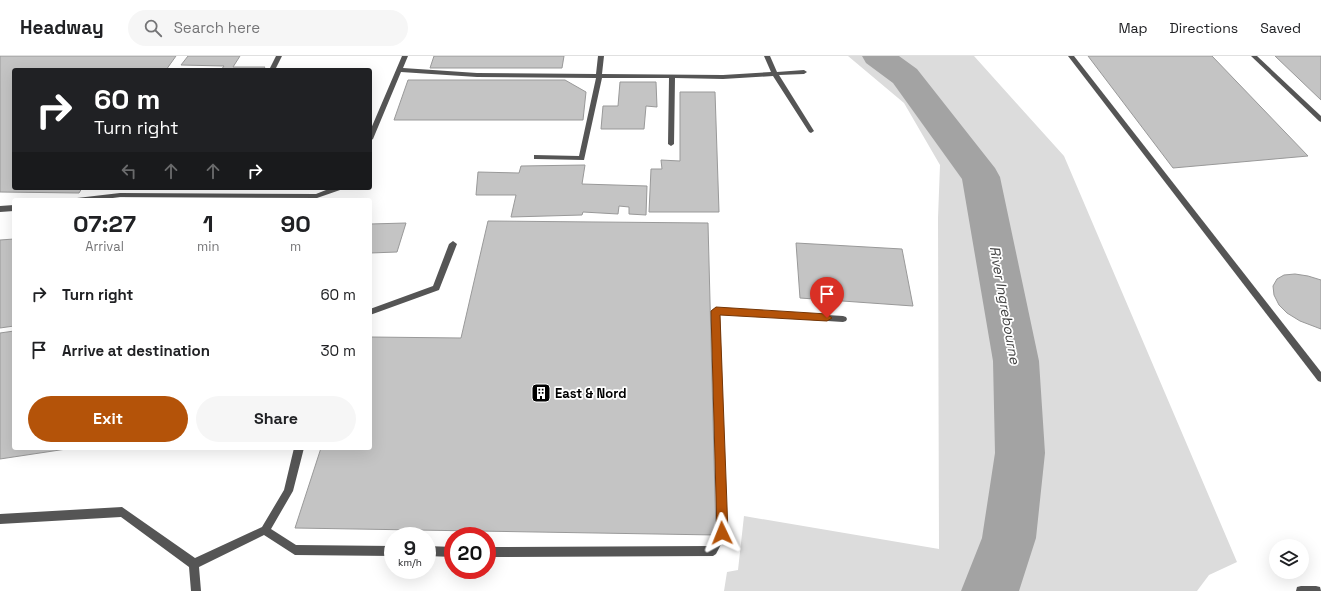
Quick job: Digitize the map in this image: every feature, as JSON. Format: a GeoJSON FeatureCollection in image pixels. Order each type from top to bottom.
{"type":"FeatureCollection","features":[{"type":"Feature","properties":{"kind":"lane"},"geometry":{"type":"LineString","coordinates":[[273,68],[279,56]]}},
{"type":"Feature","properties":{"kind":"lane"},"geometry":{"type":"LineString","coordinates":[[372,134],[405,56]]}},
{"type":"Feature","properties":{"kind":"lane"},"geometry":{"type":"LineString","coordinates":[[536,157],[582,158],[589,132],[593,102],[600,76],[601,56]]}},
{"type":"Feature","properties":{"kind":"lane"},"geometry":{"type":"LineString","coordinates":[[767,56],[775,74],[811,131]]}},
{"type":"Feature","properties":{"kind":"lane"},"geometry":{"type":"LineString","coordinates":[[1071,56],[1321,378]]}},
{"type":"Feature","properties":{"kind":"lane"},"geometry":{"type":"LineString","coordinates":[[1254,56],[1321,120]]}},
{"type":"Feature","properties":{"kind":"lane"},"geometry":{"type":"LineString","coordinates":[[400,70],[477,75],[672,77],[724,77],[804,72]]}},
{"type":"Feature","properties":{"kind":"lane"},"geometry":{"type":"LineString","coordinates":[[671,144],[672,77]]}},
{"type":"Feature","properties":{"kind":"lane"},"geometry":{"type":"LineString","coordinates":[[207,195],[210,190]]}},
{"type":"Feature","properties":{"kind":"lane"},"geometry":{"type":"LineString","coordinates":[[94,198],[120,195],[317,196],[333,190]]}},
{"type":"Feature","properties":{"kind":"lane"},"geometry":{"type":"LineString","coordinates":[[0,209],[12,208]]}},
{"type":"Feature","properties":{"kind":"lane"},"geometry":{"type":"LineString","coordinates":[[372,311],[436,288],[453,244]]}},
{"type":"Feature","properties":{"kind":"lane"},"geometry":{"type":"LineString","coordinates":[[496,552],[713,551],[722,533],[716,311],[843,319]]}},
{"type":"Feature","properties":{"kind":"lane"},"geometry":{"type":"LineString","coordinates":[[194,564],[265,530],[288,491],[298,450]]}},
{"type":"Feature","properties":{"kind":"lane"},"geometry":{"type":"LineString","coordinates":[[0,519],[122,512],[194,564],[196,591]]}},
{"type":"Feature","properties":{"kind":"lane"},"geometry":{"type":"LineString","coordinates":[[265,530],[295,550],[384,551]]}},
{"type":"Feature","properties":{"kind":"lane"},"geometry":{"type":"LineString","coordinates":[[1301,591],[1316,591]]}},
{"type":"Feature","properties":{"kind":"shaded area"},"geometry":{"type":"Polygon","coordinates":[[[848,56],[974,56],[1064,156],[1237,562],[1209,575],[1197,591],[724,591],[727,572],[738,570],[744,516],[939,549],[938,218],[940,165],[904,103],[848,56]]]}},
{"type":"Feature","properties":{"kind":"building"},"geometry":{"type":"Polygon","coordinates":[[[0,56],[176,56],[167,68],[12,68],[12,190],[81,190],[79,193],[0,192],[0,56]]]}},
{"type":"Feature","properties":{"kind":"building"},"geometry":{"type":"Polygon","coordinates":[[[188,56],[240,56],[233,67],[265,67],[222,68],[224,66],[181,65],[188,56]]]}},
{"type":"Feature","properties":{"kind":"building"},"geometry":{"type":"Polygon","coordinates":[[[434,56],[564,56],[562,68],[430,68],[434,56]]]}},
{"type":"Feature","properties":{"kind":"building"},"geometry":{"type":"Polygon","coordinates":[[[1088,56],[1212,56],[1308,156],[1173,168],[1088,56]]]}},
{"type":"Feature","properties":{"kind":"building"},"geometry":{"type":"Polygon","coordinates":[[[1275,56],[1321,56],[1321,100],[1275,56]]]}},
{"type":"Feature","properties":{"kind":"building"},"geometry":{"type":"Polygon","coordinates":[[[408,80],[565,80],[586,92],[583,120],[394,120],[408,80]]]}},
{"type":"Feature","properties":{"kind":"building"},"geometry":{"type":"Polygon","coordinates":[[[620,82],[656,82],[657,107],[646,106],[644,129],[601,129],[603,106],[618,106],[620,82]]]}},
{"type":"Feature","properties":{"kind":"building"},"geometry":{"type":"Polygon","coordinates":[[[680,92],[715,92],[719,212],[649,212],[651,169],[662,169],[661,160],[680,161],[680,92]]]}},
{"type":"Feature","properties":{"kind":"building"},"geometry":{"type":"Polygon","coordinates":[[[585,165],[582,184],[647,186],[646,215],[629,214],[629,207],[619,206],[618,214],[583,212],[582,215],[511,217],[516,195],[476,195],[478,172],[519,173],[521,166],[585,165]]]}},
{"type":"Feature","properties":{"kind":"building","name":"East & Nord"},"geometry":{"type":"Polygon","coordinates":[[[488,221],[708,223],[716,535],[496,531],[496,527],[444,527],[444,530],[436,530],[436,527],[384,527],[384,529],[295,528],[320,450],[372,450],[372,337],[461,338],[488,221]]]}},
{"type":"Feature","properties":{"kind":"building"},"geometry":{"type":"Polygon","coordinates":[[[406,223],[397,252],[372,253],[372,224],[406,223]]]}},
{"type":"Feature","properties":{"kind":"building"},"geometry":{"type":"Polygon","coordinates":[[[12,239],[12,326],[0,328],[0,240],[12,239]]]}},
{"type":"Feature","properties":{"kind":"building"},"geometry":{"type":"Polygon","coordinates":[[[796,243],[902,249],[913,306],[800,298],[796,243]]]}},
{"type":"Feature","properties":{"kind":"building"},"geometry":{"type":"Polygon","coordinates":[[[1295,274],[1321,280],[1321,329],[1300,321],[1287,313],[1279,305],[1274,295],[1273,286],[1277,279],[1284,275],[1295,274]]]}},
{"type":"Feature","properties":{"kind":"building"},"geometry":{"type":"Polygon","coordinates":[[[12,331],[12,450],[60,450],[0,459],[0,333],[12,331]]]}},
{"type":"Feature","properties":{"kind":"waterway","name":"River Ingrebourne"},"geometry":{"type":"LineString","coordinates":[[878,56],[905,76],[981,177],[1016,361],[1020,453],[1009,538],[990,591]]}},
{"type":"Feature","properties":{"kind":"place","name":"East & Nord"},"geometry":{"type":"Point","coordinates":[541,393]}},
{"type":"Feature","properties":{"kind":"route"},"geometry":{"type":"LineString","coordinates":[[722,533],[716,311],[827,318]]}}]}
